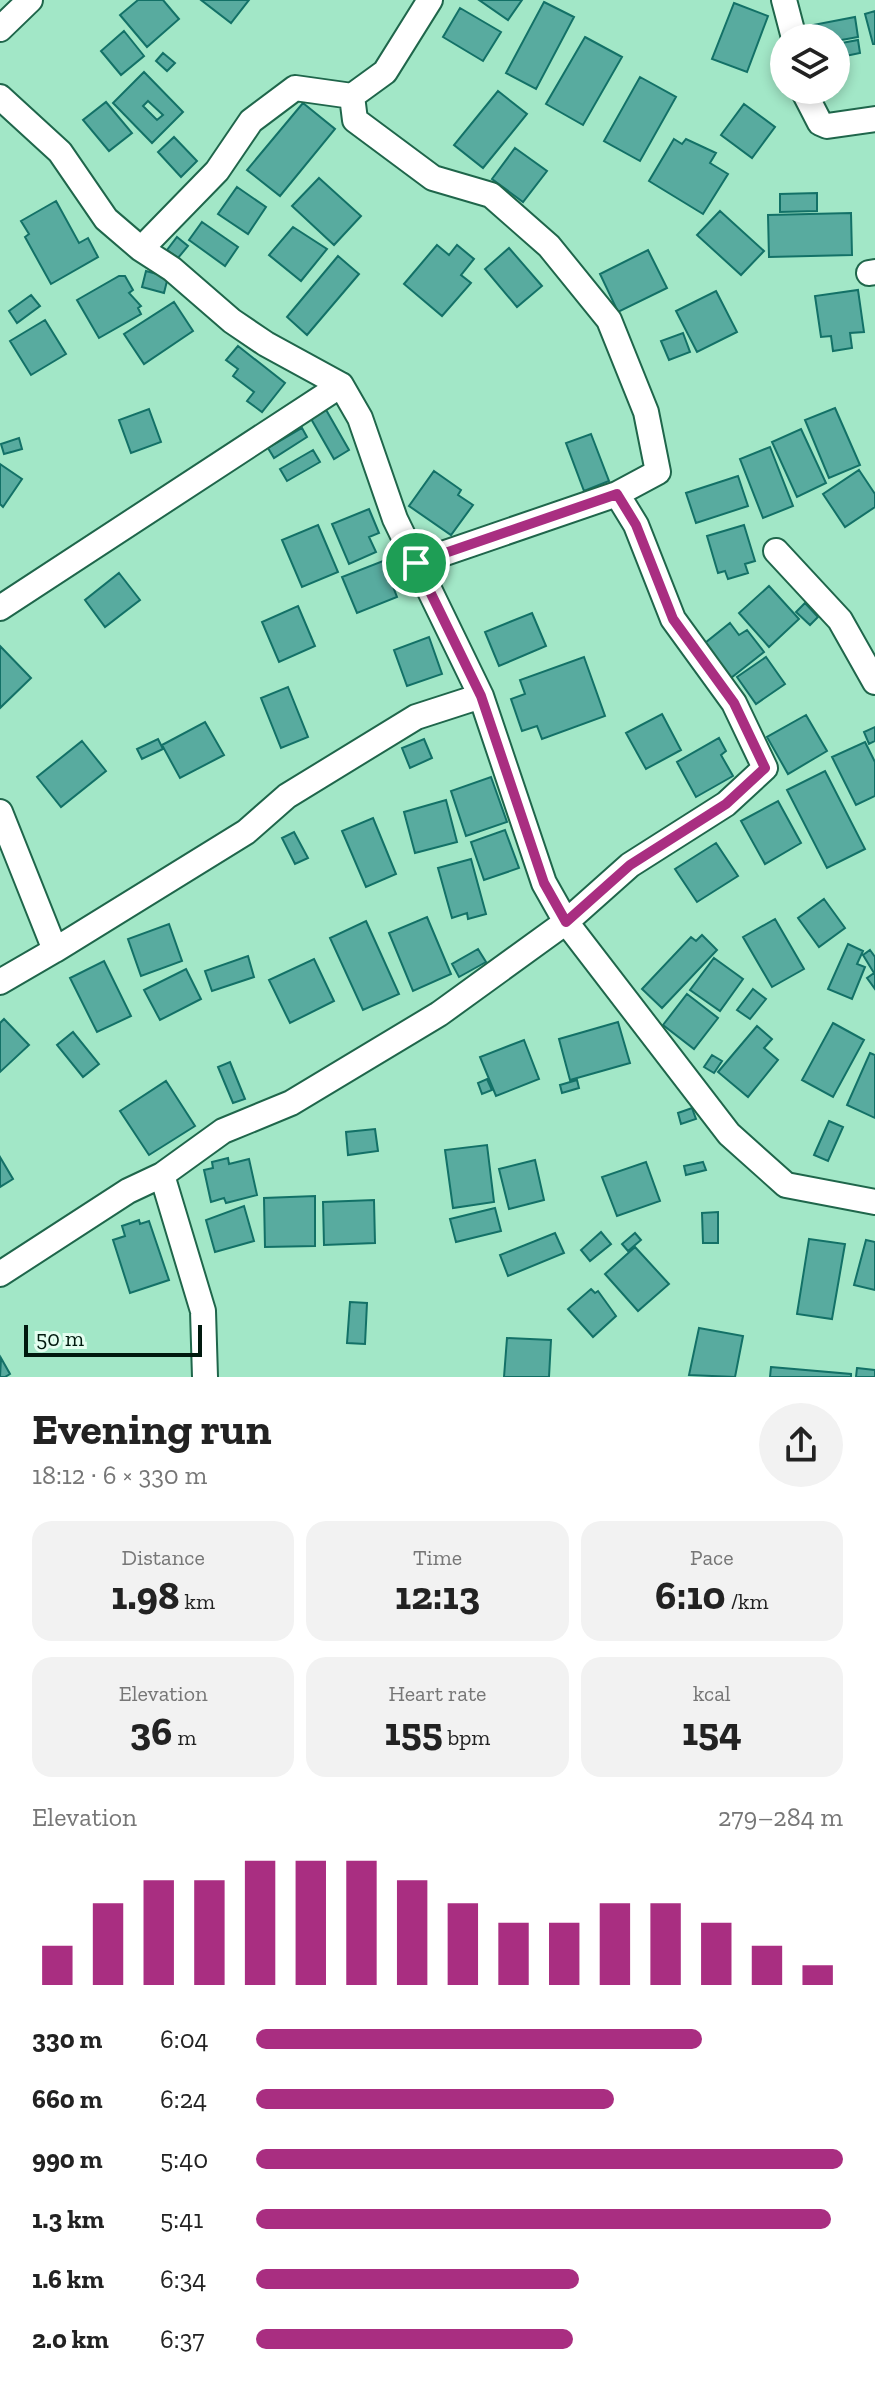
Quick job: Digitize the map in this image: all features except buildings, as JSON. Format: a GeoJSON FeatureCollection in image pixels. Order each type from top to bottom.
{"type":"FeatureCollection","features":[{"type":"Feature","properties":{"kind":"street"},"geometry":{"type":"LineString","coordinates":[[0,29],[30,0]]}},
{"type":"Feature","properties":{"kind":"street"},"geometry":{"type":"LineString","coordinates":[[141,249],[217,171],[251,121],[295,88],[352,96],[385,72],[430,0]]}},
{"type":"Feature","properties":{"kind":"street"},"geometry":{"type":"LineString","coordinates":[[784,0],[790,24]]}},
{"type":"Feature","properties":{"kind":"street"},"geometry":{"type":"LineString","coordinates":[[352,96],[355,120],[433,178],[491,195],[549,246],[609,320],[646,412],[658,472],[617,494],[416,563]]}},
{"type":"Feature","properties":{"kind":"street"},"geometry":{"type":"LineString","coordinates":[[0,97],[60,152],[106,219],[141,249],[172,269],[232,321],[266,344],[341,385],[360,418],[395,519],[481,696],[544,883],[566,922],[729,1134],[786,1185],[875,1202]]}},
{"type":"Feature","properties":{"kind":"street"},"geometry":{"type":"LineString","coordinates":[[810,104],[820,123],[827,126],[875,119]]}},
{"type":"Feature","properties":{"kind":"street"},"geometry":{"type":"LineString","coordinates":[[0,608],[341,385]]}},
{"type":"Feature","properties":{"kind":"street"},"geometry":{"type":"LineString","coordinates":[[0,1274],[128,1191],[162,1175],[223,1131],[291,1103],[439,1014],[566,922],[630,865],[726,804],[765,768],[734,703],[673,619],[636,525],[617,494]]}},
{"type":"Feature","properties":{"kind":"street"},"geometry":{"type":"LineString","coordinates":[[776,551],[840,620],[875,682]]}},
{"type":"Feature","properties":{"kind":"street"},"geometry":{"type":"LineString","coordinates":[[0,982],[246,832],[287,796],[416,717],[481,696]]}},
{"type":"Feature","properties":{"kind":"street"},"geometry":{"type":"LineString","coordinates":[[0,812],[55,950]]}},
{"type":"Feature","properties":{"kind":"street"},"geometry":{"type":"LineString","coordinates":[[162,1175],[203,1311],[205,1377]]}},
{"type":"Feature","properties":{"kind":"route"},"geometry":{"type":"LineString","coordinates":[[617,494],[636,525],[673,619],[734,703],[765,768],[726,804],[630,865],[566,922],[544,883],[481,696],[416,563],[617,494]]}}]}
